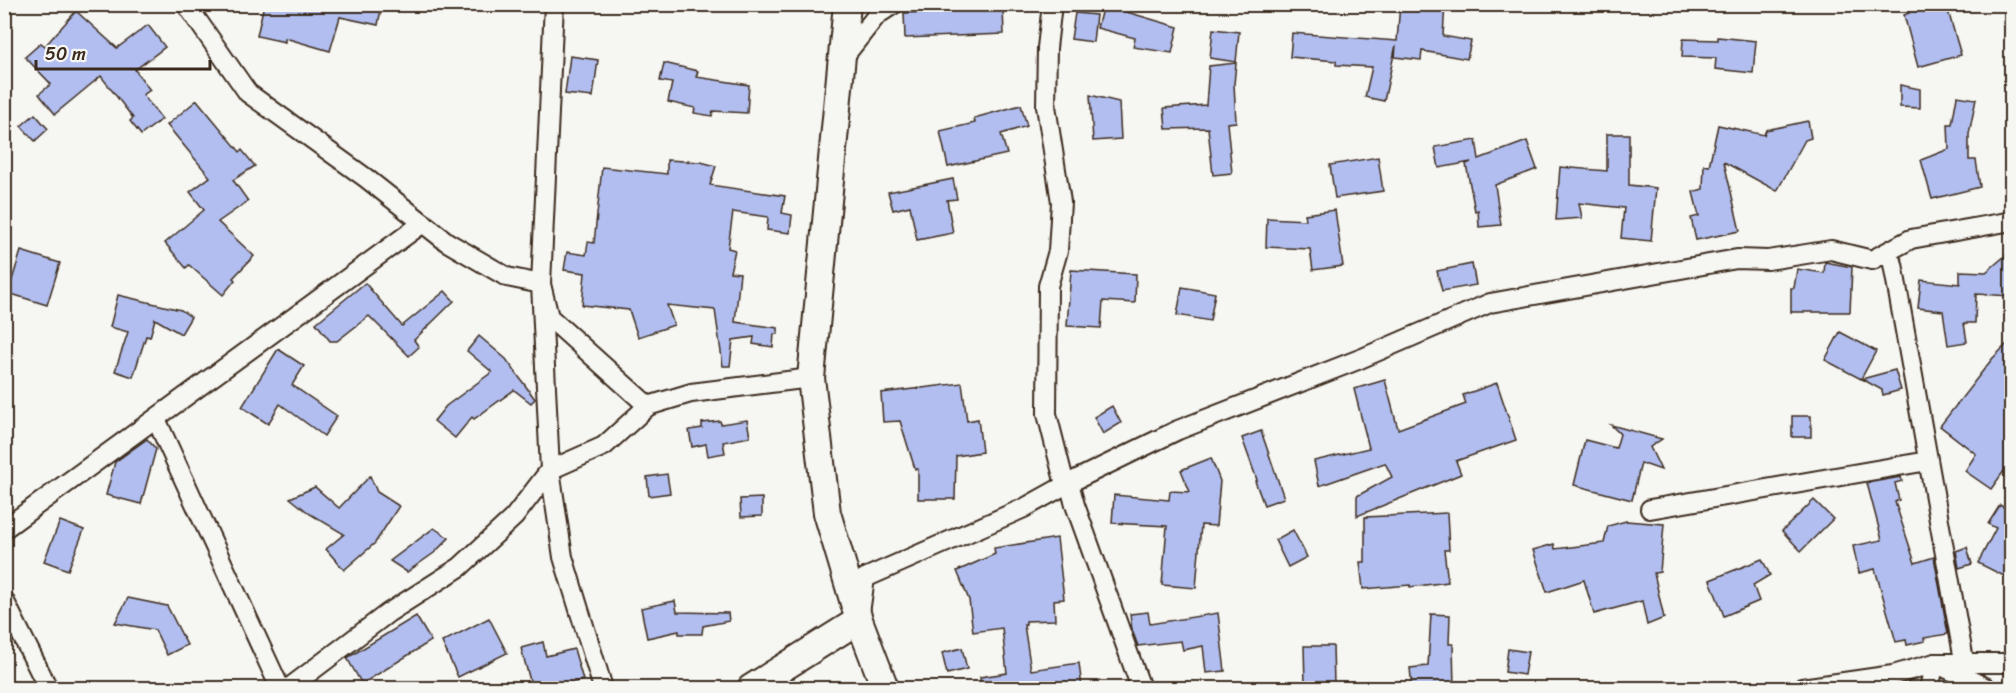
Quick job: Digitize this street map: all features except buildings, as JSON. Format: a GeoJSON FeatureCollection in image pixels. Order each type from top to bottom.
{"type":"FeatureCollection","features":[{"type":"Feature","properties":{"kind":"street"},"geometry":{"type":"LineString","coordinates":[[186,4],[248,93],[366,178],[447,242],[507,277],[541,284]]}},
{"type":"Feature","properties":{"kind":"street"},"geometry":{"type":"LineString","coordinates":[[554,4],[541,284],[550,470],[563,557],[603,688]]}},
{"type":"Feature","properties":{"kind":"street"},"geometry":{"type":"LineString","coordinates":[[847,4],[811,378],[827,513],[859,620],[885,688]]}},
{"type":"Feature","properties":{"kind":"street"},"geometry":{"type":"LineString","coordinates":[[843,58],[877,15],[894,4]]}},
{"type":"Feature","properties":{"kind":"street"},"geometry":{"type":"LineString","coordinates":[[1052,4],[1047,48],[1046,106],[1061,202],[1058,251],[1048,286],[1047,414],[1064,477],[1069,483],[1141,688]]}},
{"type":"Feature","properties":{"kind":"street"},"geometry":{"type":"LineString","coordinates":[[751,688],[859,620],[865,578],[1024,508],[1069,483],[1178,430],[1360,359],[1490,303],[1737,259],[1767,260],[1831,250],[1872,260],[1911,239],[2012,221]]}},
{"type":"Feature","properties":{"kind":"street"},"geometry":{"type":"LineString","coordinates":[[4,529],[423,223]]}},
{"type":"Feature","properties":{"kind":"street"},"geometry":{"type":"LineString","coordinates":[[1893,264],[1969,688]]}},
{"type":"Feature","properties":{"kind":"street"},"geometry":{"type":"LineString","coordinates":[[541,284],[549,317],[648,406]]}},
{"type":"Feature","properties":{"kind":"street"},"geometry":{"type":"LineString","coordinates":[[289,688],[388,613],[460,567],[514,517],[550,470],[604,446],[648,406],[691,393],[811,378]]}},
{"type":"Feature","properties":{"kind":"street"},"geometry":{"type":"LineString","coordinates":[[156,418],[280,688]]}},
{"type":"Feature","properties":{"kind":"street"},"geometry":{"type":"LineString","coordinates":[[1650,509],[1928,461]]}},
{"type":"Feature","properties":{"kind":"street"},"geometry":{"type":"LineString","coordinates":[[4,600],[48,688]]}},
{"type":"Feature","properties":{"kind":"street"},"geometry":{"type":"LineString","coordinates":[[1802,688],[1893,675],[1935,663],[2012,663]]}},
{"type":"Feature","properties":{"kind":"street"},"geometry":{"type":"LineString","coordinates":[[1929,688],[1935,663]]}},
{"type":"Feature","properties":{"kind":"street"},"geometry":{"type":"LineString","coordinates":[[1935,663],[1987,688]]}}]}
